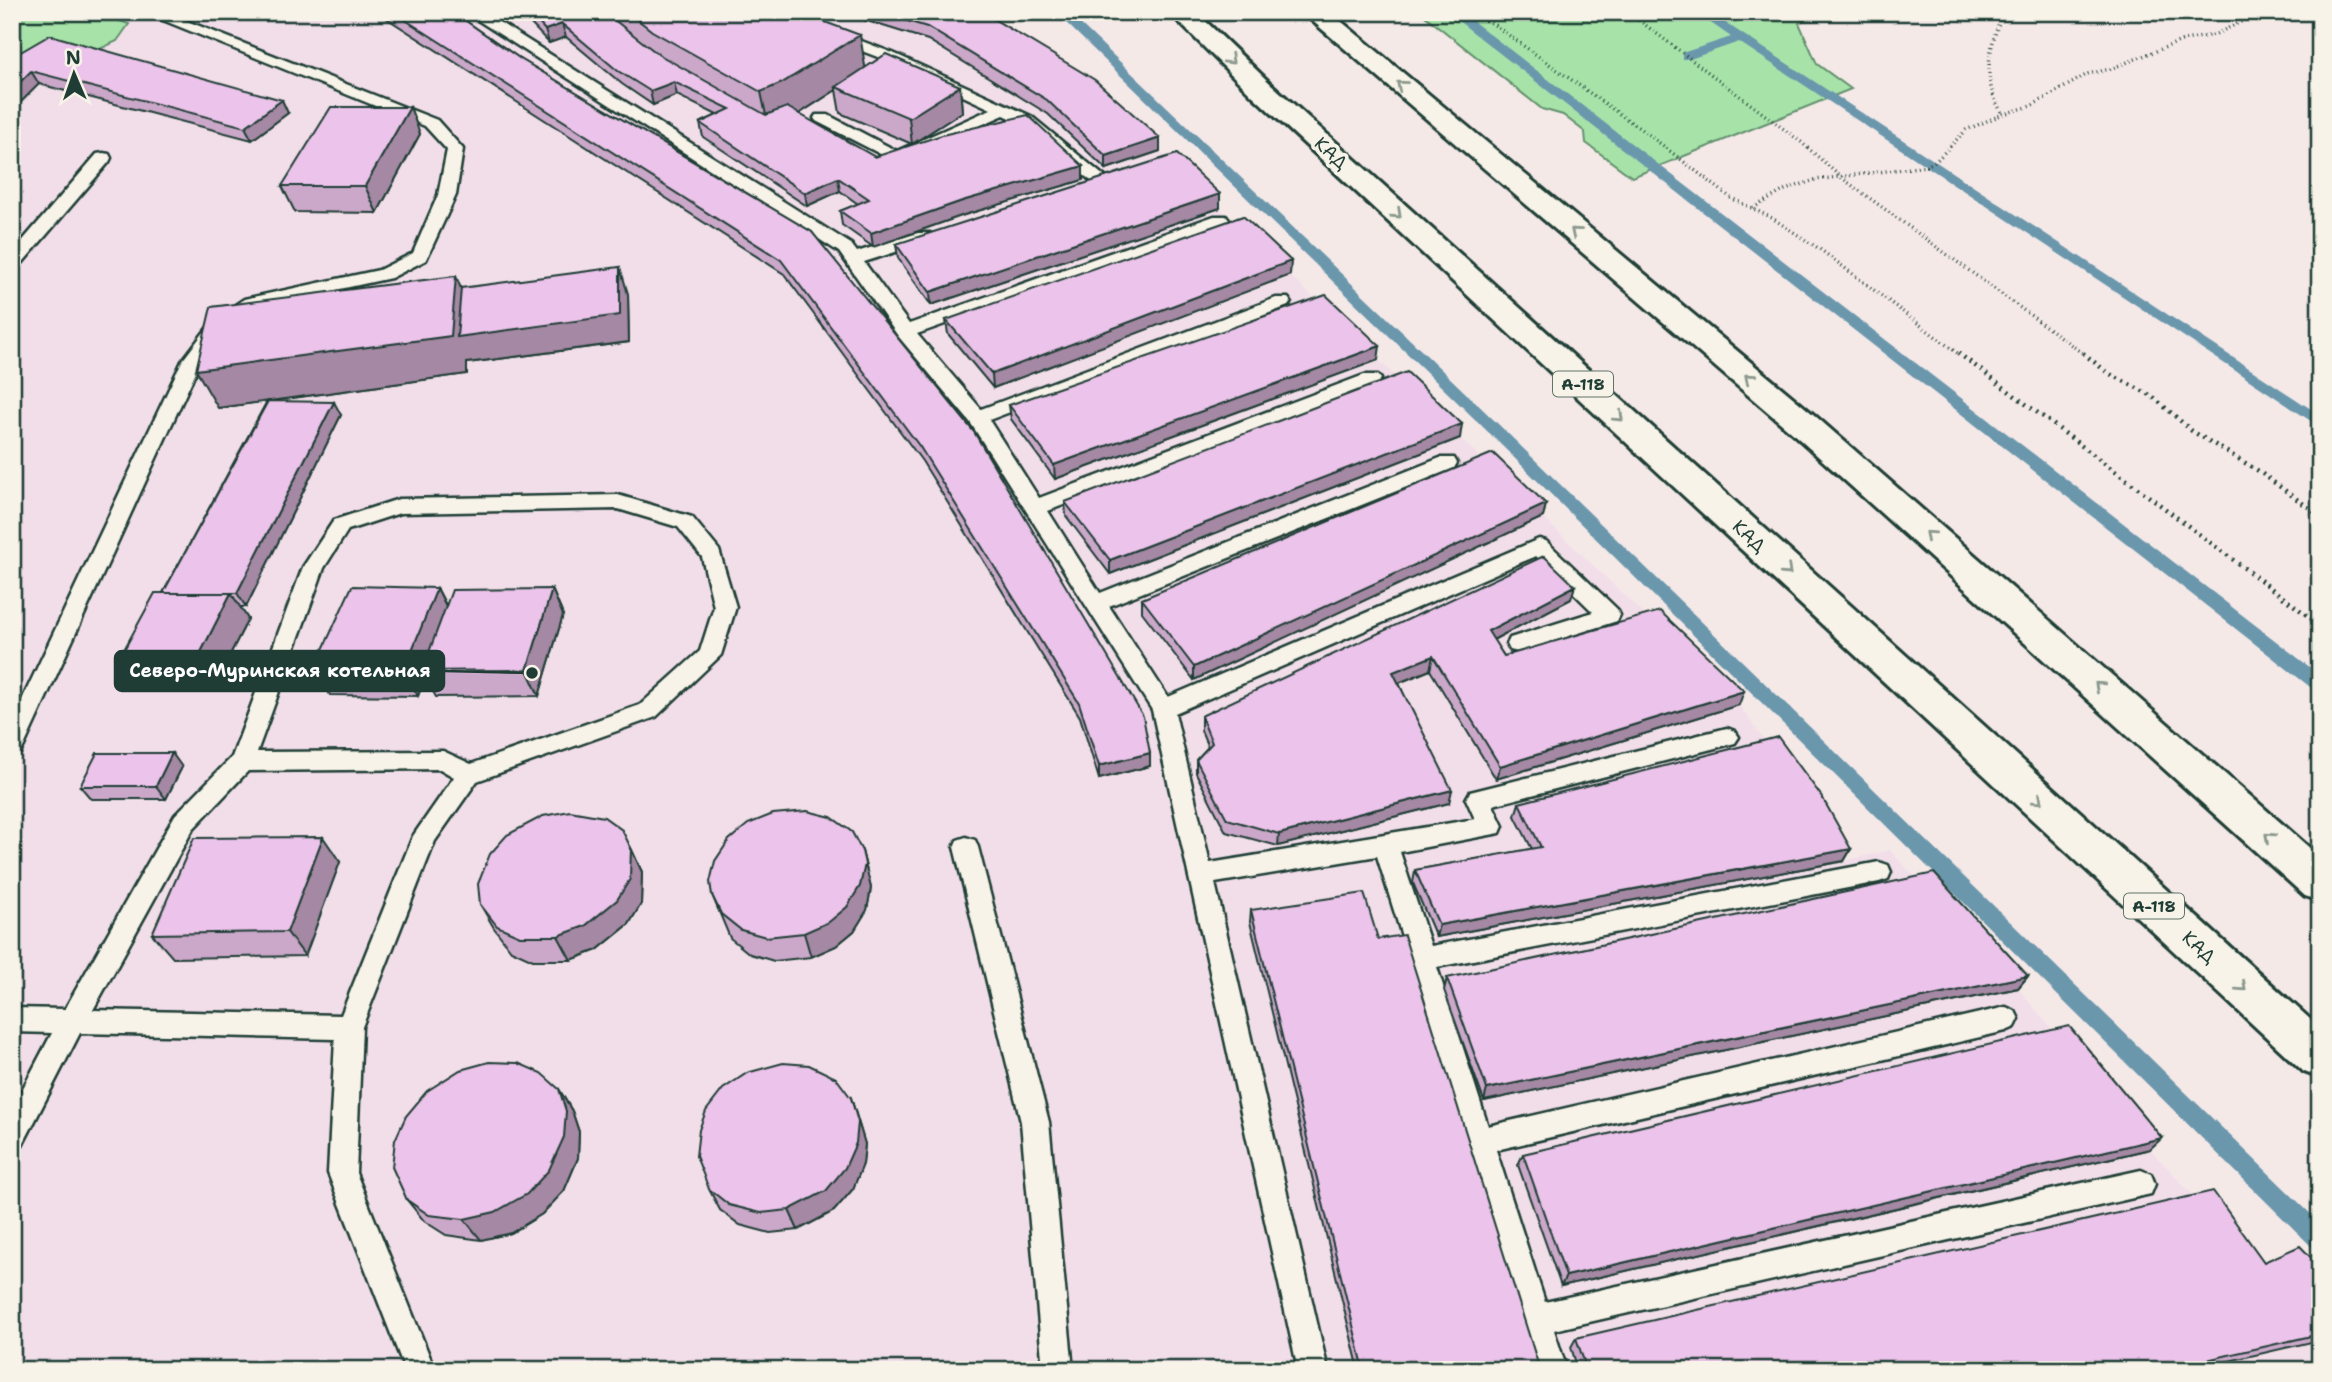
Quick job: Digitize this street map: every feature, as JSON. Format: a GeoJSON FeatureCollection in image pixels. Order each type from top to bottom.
{"type":"FeatureCollection","features":[{"type":"Feature","properties":{"kind":"highway","name":"КАД"},"geometry":{"type":"LineString","coordinates":[[1181,12],[1261,89],[2320,1057]]}},
{"type":"Feature","properties":{"kind":"highway"},"geometry":{"type":"LineString","coordinates":[[1314,12],[1801,422],[2320,883]]}},
{"type":"Feature","properties":{"kind":"lane"},"geometry":{"type":"LineString","coordinates":[[12,746],[189,365],[221,323],[250,303],[386,274],[420,256],[447,195],[455,149],[431,123],[150,12]]}},
{"type":"Feature","properties":{"kind":"lane"},"geometry":{"type":"LineString","coordinates":[[472,12],[845,248],[905,332],[977,417],[1163,709],[1313,1370]]}},
{"type":"Feature","properties":{"kind":"lane"},"geometry":{"type":"LineString","coordinates":[[825,32],[888,57],[1024,119],[1108,179],[1076,189]]}},
{"type":"Feature","properties":{"kind":"lane"},"geometry":{"type":"LineString","coordinates":[[822,118],[896,157],[1003,110]]}},
{"type":"Feature","properties":{"kind":"lane"},"geometry":{"type":"LineString","coordinates":[[12,264],[103,158]]}},
{"type":"Feature","properties":{"kind":"lane"},"geometry":{"type":"LineString","coordinates":[[905,332],[1220,220]]}},
{"type":"Feature","properties":{"kind":"lane"},"geometry":{"type":"LineString","coordinates":[[854,259],[945,230]]}},
{"type":"Feature","properties":{"kind":"lane"},"geometry":{"type":"LineString","coordinates":[[977,417],[1282,302]]}},
{"type":"Feature","properties":{"kind":"lane"},"geometry":{"type":"LineString","coordinates":[[1035,508],[1371,379]]}},
{"type":"Feature","properties":{"kind":"lane"},"geometry":{"type":"LineString","coordinates":[[1096,603],[1447,463]]}},
{"type":"Feature","properties":{"kind":"lane"},"geometry":{"type":"LineString","coordinates":[[12,1137],[73,1020],[184,822],[242,762],[314,567],[341,525],[399,506],[618,502],[685,522],[712,555],[725,607],[710,655],[648,711],[469,774],[425,836],[349,1027],[342,1173],[421,1370]]}},
{"type":"Feature","properties":{"kind":"lane"},"geometry":{"type":"LineString","coordinates":[[1163,709],[1539,546],[1609,615],[1518,644]]}},
{"type":"Feature","properties":{"kind":"lane"},"geometry":{"type":"LineString","coordinates":[[1202,875],[1491,826],[1478,799],[1727,737]]}},
{"type":"Feature","properties":{"kind":"lane"},"geometry":{"type":"LineString","coordinates":[[242,762],[443,760],[469,774]]}},
{"type":"Feature","properties":{"kind":"lane"},"geometry":{"type":"LineString","coordinates":[[1385,843],[1552,1370]]}},
{"type":"Feature","properties":{"kind":"lane"},"geometry":{"type":"LineString","coordinates":[[966,847],[1035,1122],[1058,1370]]}},
{"type":"Feature","properties":{"kind":"lane"},"geometry":{"type":"LineString","coordinates":[[1422,959],[1879,872]]}},
{"type":"Feature","properties":{"kind":"lane"},"geometry":{"type":"LineString","coordinates":[[1479,1141],[2006,1019]]}},
{"type":"Feature","properties":{"kind":"lane"},"geometry":{"type":"LineString","coordinates":[[12,1020],[349,1027]]}},
{"type":"Feature","properties":{"kind":"lane"},"geometry":{"type":"LineString","coordinates":[[1536,1319],[2141,1184]]}},
{"type":"Feature","properties":{"kind":"path"},"geometry":{"type":"LineString","coordinates":[[1476,12],[1649,135],[1731,198],[1772,218],[1821,250],[2320,625]]}},
{"type":"Feature","properties":{"kind":"path"},"geometry":{"type":"LineString","coordinates":[[1628,12],[1801,142],[1842,178],[1972,270],[2108,373],[2152,397],[2192,431],[2257,470],[2320,516]]}},
{"type":"Feature","properties":{"kind":"path"},"geometry":{"type":"LineString","coordinates":[[1997,12],[2000,19],[1986,61],[1987,82],[2003,114]]}},
{"type":"Feature","properties":{"kind":"path"},"geometry":{"type":"LineString","coordinates":[[1752,209],[1785,190],[1815,180],[1926,166],[1937,160],[1966,130],[2003,114],[2031,106],[2088,74],[2110,69],[2184,40],[2214,35],[2261,12]]}},
{"type":"Feature","properties":{"kind":"shaded area"},"geometry":{"type":"Polygon","coordinates":[[[12,12],[951,12],[1160,151],[1739,705],[1815,810],[1844,861],[1890,850],[2018,988],[2150,1149],[2200,1202],[2251,1271],[2320,1292],[2320,1370],[12,1370],[12,12]]]}},
{"type":"Feature","properties":{"kind":"green space"},"geometry":{"type":"Polygon","coordinates":[[[12,12],[92,12],[129,24],[117,41],[85,56],[12,75],[12,12]]]}},
{"type":"Feature","properties":{"kind":"green space"},"geometry":{"type":"Polygon","coordinates":[[[1420,12],[1818,12],[1799,23],[1817,64],[1851,89],[1632,177],[1586,143],[1585,132],[1563,115],[1542,109],[1420,12]]]}},
{"type":"Feature","properties":{"kind":"building"},"geometry":{"type":"Polygon","coordinates":[[[393,12],[453,12],[522,60],[812,232],[974,432],[1143,716],[1150,753],[1099,766],[1079,703],[920,447],[781,260],[393,12]]]}},
{"type":"Feature","properties":{"kind":"building"},"geometry":{"type":"Polygon","coordinates":[[[529,12],[604,12],[658,54],[766,115],[787,107],[875,157],[942,135],[1028,115],[1083,166],[962,201],[871,233],[840,211],[869,199],[838,178],[805,193],[700,123],[730,109],[674,82],[650,91],[618,71],[562,24],[545,30],[529,12]]]}},
{"type":"Feature","properties":{"kind":"building"},"geometry":{"type":"Polygon","coordinates":[[[628,12],[798,12],[860,35],[782,83],[761,92],[652,31],[628,12]]]}},
{"type":"Feature","properties":{"kind":"building"},"geometry":{"type":"Polygon","coordinates":[[[878,12],[982,12],[1095,80],[1160,138],[1106,156],[1047,100],[927,27],[878,12]]]}},
{"type":"Feature","properties":{"kind":"building"},"geometry":{"type":"Polygon","coordinates":[[[50,35],[282,100],[245,127],[31,71],[12,90],[12,57],[50,35]]]}},
{"type":"Feature","properties":{"kind":"building"},"geometry":{"type":"Polygon","coordinates":[[[886,54],[960,86],[909,118],[836,87],[886,54]]]}},
{"type":"Feature","properties":{"kind":"building"},"geometry":{"type":"Polygon","coordinates":[[[331,107],[410,107],[365,186],[282,186],[331,107]]]}},
{"type":"Feature","properties":{"kind":"building"},"geometry":{"type":"Polygon","coordinates":[[[1177,154],[1220,194],[930,292],[896,244],[1177,154]]]}},
{"type":"Feature","properties":{"kind":"building"},"geometry":{"type":"Polygon","coordinates":[[[1243,216],[1291,261],[992,374],[946,320],[1243,216]]]}},
{"type":"Feature","properties":{"kind":"building"},"geometry":{"type":"Polygon","coordinates":[[[620,267],[620,315],[457,337],[461,288],[620,267]]]}},
{"type":"Feature","properties":{"kind":"building"},"geometry":{"type":"Polygon","coordinates":[[[456,276],[451,336],[196,370],[211,307],[456,276]]]}},
{"type":"Feature","properties":{"kind":"building"},"geometry":{"type":"Polygon","coordinates":[[[1326,295],[1380,346],[1054,465],[1009,405],[1326,295]]]}},
{"type":"Feature","properties":{"kind":"building"},"geometry":{"type":"Polygon","coordinates":[[[1407,372],[1462,424],[1110,560],[1065,502],[1407,372]]]}},
{"type":"Feature","properties":{"kind":"building"},"geometry":{"type":"Polygon","coordinates":[[[268,401],[334,402],[237,593],[163,593],[268,401]]]}},
{"type":"Feature","properties":{"kind":"building"},"geometry":{"type":"Polygon","coordinates":[[[1493,453],[1546,504],[1194,667],[1142,599],[1493,453]]]}},
{"type":"Feature","properties":{"kind":"building"},"geometry":{"type":"Polygon","coordinates":[[[1544,556],[1575,586],[1488,631],[1504,656],[1660,611],[1744,691],[1500,766],[1433,656],[1393,672],[1452,790],[1279,834],[1227,819],[1196,760],[1212,743],[1201,716],[1544,556]]]}},
{"type":"Feature","properties":{"kind":"building"},"geometry":{"type":"Polygon","coordinates":[[[352,586],[437,588],[404,670],[314,669],[352,586]]]}},
{"type":"Feature","properties":{"kind":"building"},"geometry":{"type":"Polygon","coordinates":[[[552,589],[527,670],[422,671],[452,590],[552,589]]]}},
{"type":"Feature","properties":{"kind":"building"},"geometry":{"type":"Polygon","coordinates":[[[155,593],[231,593],[198,658],[120,657],[155,593]]]}},
{"type":"Feature","properties":{"kind":"building"},"geometry":{"type":"Polygon","coordinates":[[[1778,737],[1822,797],[1851,849],[1439,925],[1415,870],[1541,847],[1519,803],[1778,737]]]}},
{"type":"Feature","properties":{"kind":"building"},"geometry":{"type":"Polygon","coordinates":[[[97,753],[172,753],[156,786],[80,786],[97,753]]]}},
{"type":"Feature","properties":{"kind":"building"},"geometry":{"type":"Polygon","coordinates":[[[570,811],[604,817],[622,830],[631,848],[630,879],[617,900],[585,926],[558,936],[520,936],[497,926],[480,904],[478,884],[490,854],[507,835],[543,816],[570,811]]]}},
{"type":"Feature","properties":{"kind":"building"},"geometry":{"type":"Polygon","coordinates":[[[807,811],[831,817],[852,832],[862,851],[865,864],[860,886],[847,907],[829,922],[804,933],[766,937],[741,930],[721,914],[712,895],[710,882],[715,861],[729,840],[748,824],[773,814],[807,811]]]}},
{"type":"Feature","properties":{"kind":"building"},"geometry":{"type":"Polygon","coordinates":[[[323,837],[287,932],[152,934],[194,838],[323,837]]]}},
{"type":"Feature","properties":{"kind":"building"},"geometry":{"type":"Polygon","coordinates":[[[1934,873],[2028,976],[1487,1089],[1447,978],[1934,873]]]}},
{"type":"Feature","properties":{"kind":"building"},"geometry":{"type":"Polygon","coordinates":[[[1364,893],[1378,939],[1404,935],[1540,1370],[1364,1370],[1251,910],[1364,893]]]}},
{"type":"Feature","properties":{"kind":"building"},"geometry":{"type":"Polygon","coordinates":[[[2069,1026],[2162,1138],[1566,1276],[1523,1154],[2069,1026]]]}},
{"type":"Feature","properties":{"kind":"building"},"geometry":{"type":"Polygon","coordinates":[[[489,1062],[518,1063],[541,1073],[559,1089],[566,1111],[564,1137],[549,1170],[527,1194],[495,1212],[464,1219],[429,1215],[407,1200],[392,1167],[395,1140],[406,1116],[427,1091],[460,1070],[489,1062]]]}},
{"type":"Feature","properties":{"kind":"building"},"geometry":{"type":"Polygon","coordinates":[[[783,1063],[809,1065],[836,1078],[851,1098],[858,1122],[856,1143],[845,1168],[826,1191],[789,1210],[761,1213],[729,1205],[709,1189],[696,1156],[699,1130],[706,1111],[723,1089],[747,1073],[783,1063]]]}},
{"type":"Feature","properties":{"kind":"building"},"geometry":{"type":"Polygon","coordinates":[[[2213,1191],[2264,1262],[2300,1246],[2320,1267],[2320,1334],[2163,1370],[1587,1370],[1576,1338],[2213,1191]]]}},
{"type":"Feature","properties":{"kind":"waterway"},"geometry":{"type":"LineString","coordinates":[[1061,12],[1489,424],[2320,1239]]}},
{"type":"Feature","properties":{"kind":"waterway"},"geometry":{"type":"LineString","coordinates":[[1453,12],[2320,685]]}},
{"type":"Feature","properties":{"kind":"waterway"},"geometry":{"type":"LineString","coordinates":[[1701,12],[2320,422]]}},
{"type":"Feature","properties":{"kind":"waterway"},"geometry":{"type":"LineString","coordinates":[[1686,56],[1740,38]]}},
{"type":"Feature","properties":{"kind":"place","name":"Северо-Муринская котельная"},"geometry":{"type":"Point","coordinates":[532,673]}}]}
